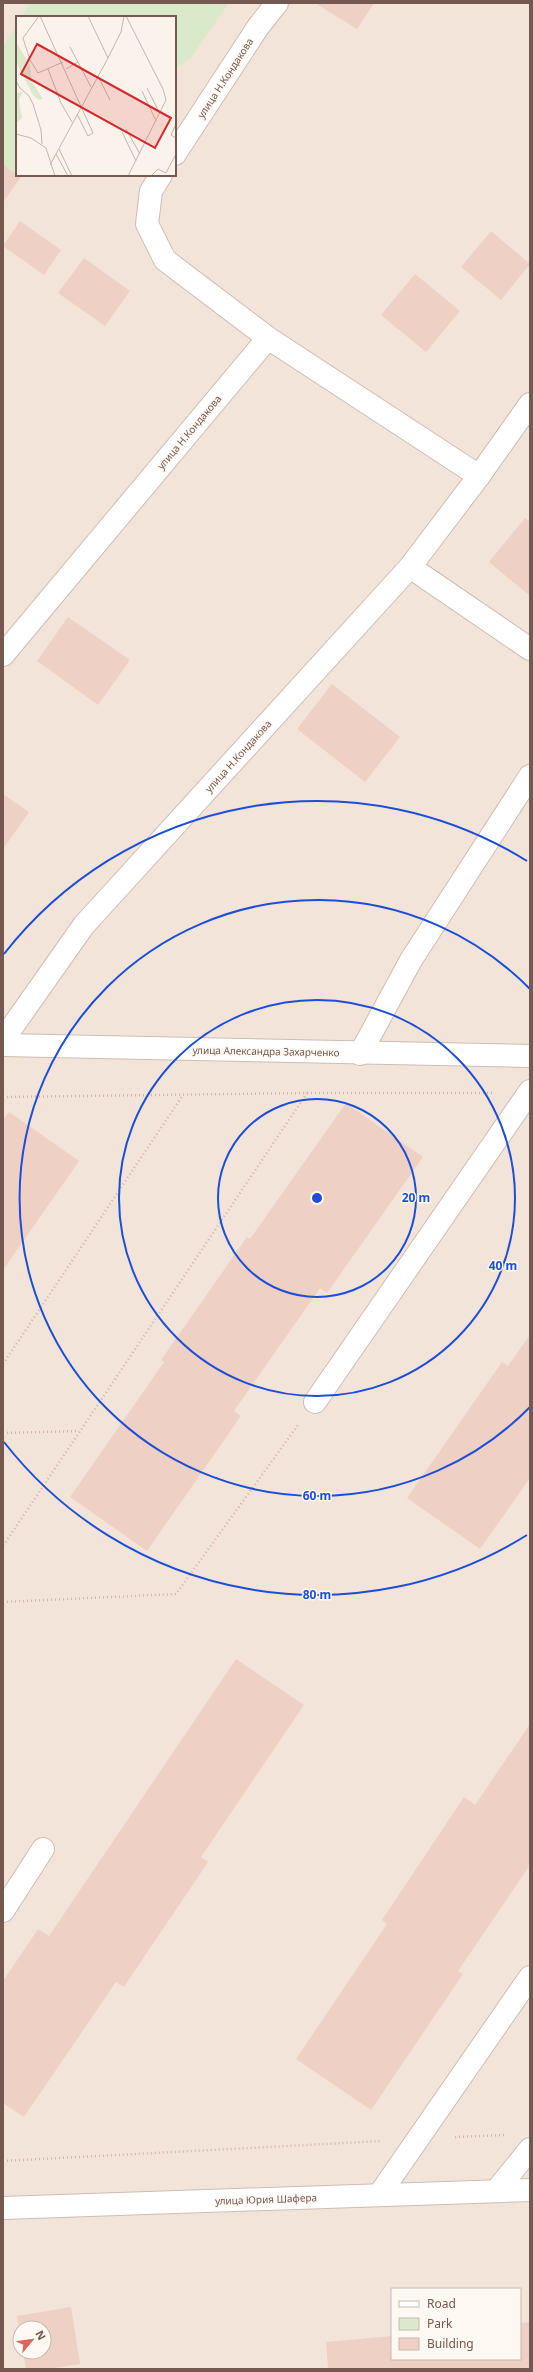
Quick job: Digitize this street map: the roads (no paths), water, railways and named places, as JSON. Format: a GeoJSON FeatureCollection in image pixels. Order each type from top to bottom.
{"type":"FeatureCollection","features":[{"type":"Feature","properties":{"kind":"street","name":"улица Н.Кондакова"},"geometry":{"type":"LineString","coordinates":[[176,152],[258,27],[277,3]]}},
{"type":"Feature","properties":{"kind":"street"},"geometry":{"type":"LineString","coordinates":[[160,176],[151,191],[146,224],[165,260],[268,338],[479,476]]}},
{"type":"Feature","properties":{"kind":"street","name":"улица Н.Кондакова"},"geometry":{"type":"LineString","coordinates":[[3,655],[268,338]]}},
{"type":"Feature","properties":{"kind":"street","name":"улица Н.Кондакова"},"geometry":{"type":"LineString","coordinates":[[3,1040],[84,925],[410,567],[479,476],[530,404]]}},
{"type":"Feature","properties":{"kind":"street"},"geometry":{"type":"LineString","coordinates":[[410,567],[530,649]]}},
{"type":"Feature","properties":{"kind":"street"},"geometry":{"type":"LineString","coordinates":[[360,1054],[411,960],[530,776]]}},
{"type":"Feature","properties":{"kind":"street","name":"улица Александра Захарченко"},"geometry":{"type":"LineString","coordinates":[[3,1045],[360,1054],[530,1056]]}},
{"type":"Feature","properties":{"kind":"street"},"geometry":{"type":"LineString","coordinates":[[315,1402],[529,1092]]}},
{"type":"Feature","properties":{"kind":"street"},"geometry":{"type":"LineString","coordinates":[[3,1910],[43,1849]]}},
{"type":"Feature","properties":{"kind":"street"},"geometry":{"type":"LineString","coordinates":[[379,2195],[530,1976]]}},
{"type":"Feature","properties":{"kind":"street"},"geometry":{"type":"LineString","coordinates":[[496,2191],[530,2150]]}},
{"type":"Feature","properties":{"kind":"street","name":"улица Юрия Шафера"},"geometry":{"type":"LineString","coordinates":[[3,2208],[530,2190]]}}]}
